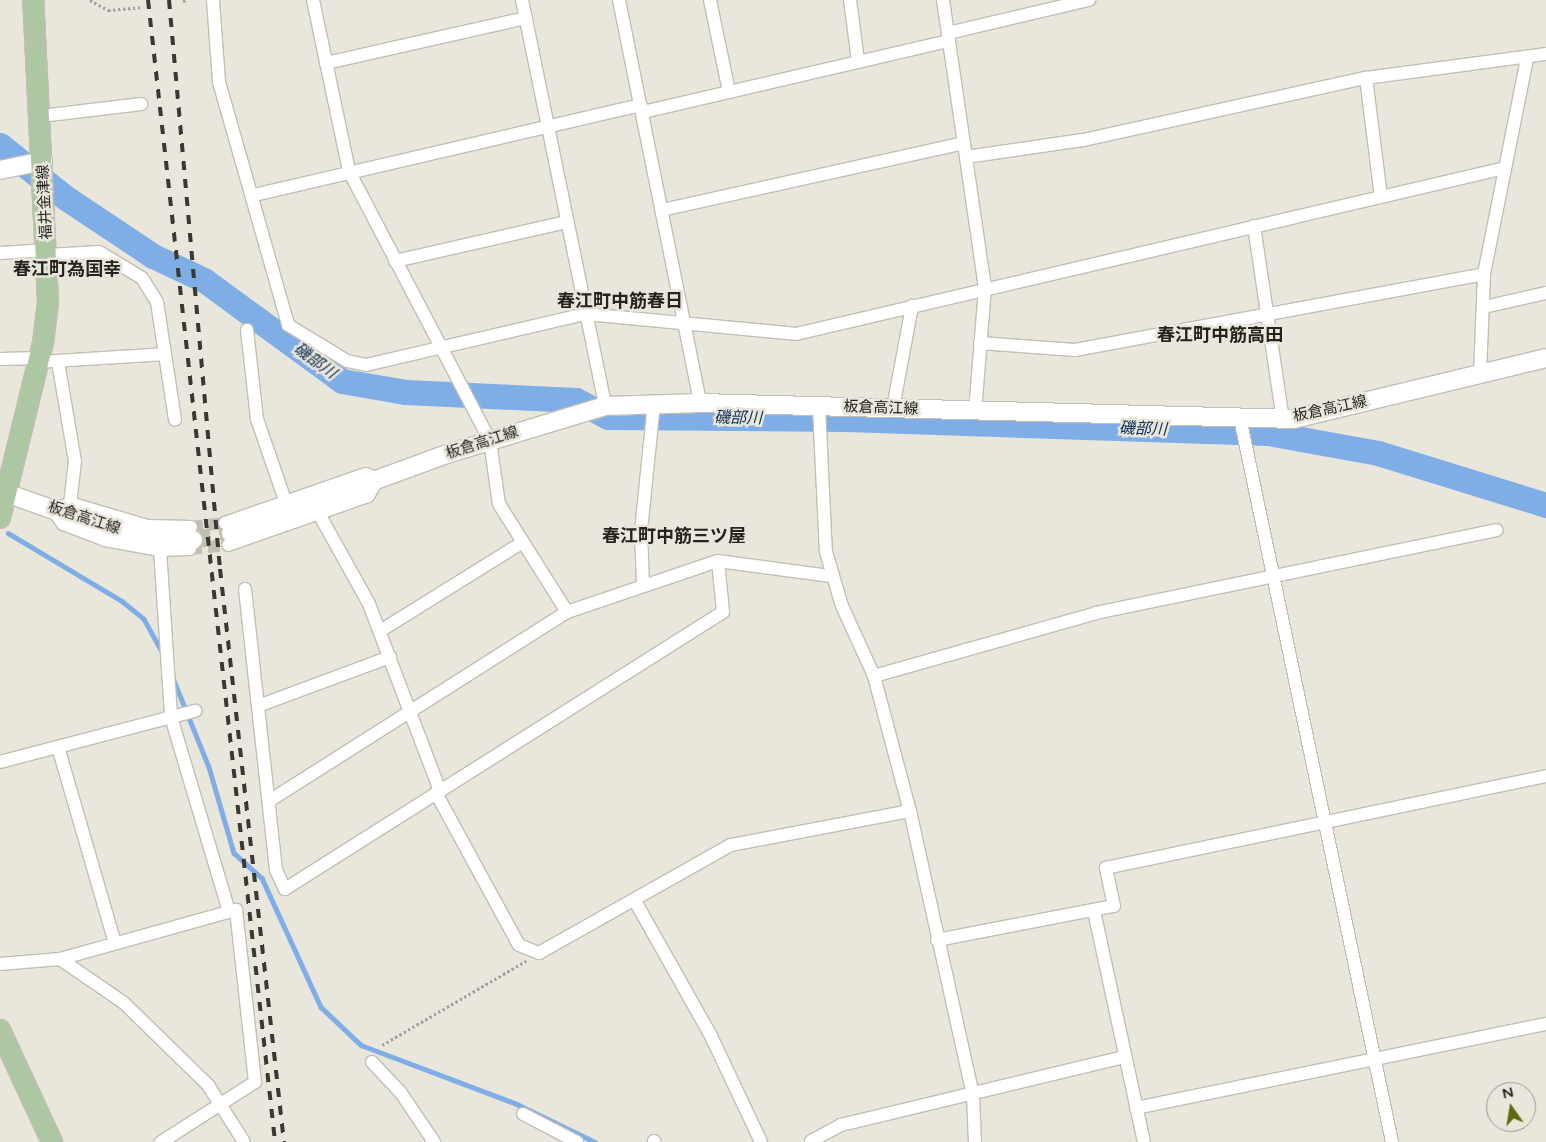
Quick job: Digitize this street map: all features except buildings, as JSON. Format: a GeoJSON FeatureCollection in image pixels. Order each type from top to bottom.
{"type":"FeatureCollection","features":[{"type":"Feature","properties":{"kind":"main road","name":"福井金津線"},"geometry":{"type":"LineString","coordinates":[[0,518],[3,492],[46,361],[48,252],[33,0]]}},
{"type":"Feature","properties":{"kind":"main road"},"geometry":{"type":"LineString","coordinates":[[0,170],[43,152]]}},
{"type":"Feature","properties":{"kind":"main road","name":"板倉高江線"},"geometry":{"type":"LineString","coordinates":[[228,533],[490,441],[605,406],[654,402],[1283,419],[1546,358]]}},
{"type":"Feature","properties":{"kind":"main road","name":"板倉高江線"},"geometry":{"type":"LineString","coordinates":[[3,492],[61,506],[130,533],[191,539]]}},
{"type":"Feature","properties":{"kind":"main road"},"geometry":{"type":"LineString","coordinates":[[0,1030],[52,1142]]}},
{"type":"Feature","properties":{"kind":"street"},"geometry":{"type":"LineString","coordinates":[[213,0],[219,82],[254,195],[288,325],[347,360],[366,365],[441,345],[586,314],[796,334],[985,288],[1505,168]]}},
{"type":"Feature","properties":{"kind":"street"},"geometry":{"type":"LineString","coordinates":[[313,0],[349,171],[490,441],[499,504],[567,612]]}},
{"type":"Feature","properties":{"kind":"street"},"geometry":{"type":"LineString","coordinates":[[522,0],[605,406]]}},
{"type":"Feature","properties":{"kind":"street"},"geometry":{"type":"LineString","coordinates":[[620,0],[700,403]]}},
{"type":"Feature","properties":{"kind":"street"},"geometry":{"type":"LineString","coordinates":[[710,0],[729,92]]}},
{"type":"Feature","properties":{"kind":"street"},"geometry":{"type":"LineString","coordinates":[[850,0],[858,61]]}},
{"type":"Feature","properties":{"kind":"street"},"geometry":{"type":"LineString","coordinates":[[943,0],[985,288],[975,411]]}},
{"type":"Feature","properties":{"kind":"street"},"geometry":{"type":"LineString","coordinates":[[254,195],[547,125],[729,92],[858,61],[1088,0]]}},
{"type":"Feature","properties":{"kind":"street"},"geometry":{"type":"LineString","coordinates":[[326,63],[526,18]]}},
{"type":"Feature","properties":{"kind":"street"},"geometry":{"type":"LineString","coordinates":[[966,157],[1083,140],[1366,78],[1528,59],[1546,54]]}},
{"type":"Feature","properties":{"kind":"street"},"geometry":{"type":"LineString","coordinates":[[1480,374],[1484,274],[1528,59]]}},
{"type":"Feature","properties":{"kind":"street"},"geometry":{"type":"LineString","coordinates":[[1366,78],[1381,196]]}},
{"type":"Feature","properties":{"kind":"street"},"geometry":{"type":"LineString","coordinates":[[41,116],[141,104]]}},
{"type":"Feature","properties":{"kind":"street"},"geometry":{"type":"LineString","coordinates":[[662,210],[964,143]]}},
{"type":"Feature","properties":{"kind":"street"},"geometry":{"type":"LineString","coordinates":[[395,261],[567,222]]}},
{"type":"Feature","properties":{"kind":"street"},"geometry":{"type":"LineString","coordinates":[[1254,226],[1283,419]]}},
{"type":"Feature","properties":{"kind":"street"},"geometry":{"type":"LineString","coordinates":[[0,253],[99,252],[142,278],[157,302],[175,420]]}},
{"type":"Feature","properties":{"kind":"street"},"geometry":{"type":"LineString","coordinates":[[980,343],[1075,350],[1484,274]]}},
{"type":"Feature","properties":{"kind":"street"},"geometry":{"type":"LineString","coordinates":[[1484,307],[1546,292]]}},
{"type":"Feature","properties":{"kind":"street"},"geometry":{"type":"LineString","coordinates":[[893,408],[912,306]]}},
{"type":"Feature","properties":{"kind":"street"},"geometry":{"type":"LineString","coordinates":[[247,330],[255,372],[257,419],[286,503]]}},
{"type":"Feature","properties":{"kind":"street"},"geometry":{"type":"LineString","coordinates":[[0,359],[46,361],[165,354]]}},
{"type":"Feature","properties":{"kind":"street"},"geometry":{"type":"LineString","coordinates":[[46,361],[75,461],[61,506],[63,524],[128,546],[160,550],[191,539]]}},
{"type":"Feature","properties":{"kind":"street"},"geometry":{"type":"LineString","coordinates":[[643,585],[641,531],[654,402]]}},
{"type":"Feature","properties":{"kind":"street"},"geometry":{"type":"LineString","coordinates":[[819,406],[823,526],[831,576],[874,676],[910,811],[937,940],[973,1095],[975,1142]]}},
{"type":"Feature","properties":{"kind":"street"},"geometry":{"type":"LineString","coordinates":[[1240,418],[1272,578],[1392,1142]]}},
{"type":"Feature","properties":{"kind":"street"},"geometry":{"type":"LineString","coordinates":[[366,474],[378,479],[368,496],[319,514],[228,533],[286,503],[366,474]]}},
{"type":"Feature","properties":{"kind":"street"},"geometry":{"type":"LineString","coordinates":[[319,514],[356,574],[412,711],[438,792],[519,944],[539,953],[635,901],[731,845],[910,811]]}},
{"type":"Feature","properties":{"kind":"street"},"geometry":{"type":"LineString","coordinates":[[874,676],[1096,613],[1496,530]]}},
{"type":"Feature","properties":{"kind":"street"},"geometry":{"type":"LineString","coordinates":[[380,631],[523,542]]}},
{"type":"Feature","properties":{"kind":"street"},"geometry":{"type":"LineString","coordinates":[[160,550],[171,717],[229,912]]}},
{"type":"Feature","properties":{"kind":"street"},"geometry":{"type":"LineString","coordinates":[[245,589],[276,870],[285,889],[723,612],[718,560]]}},
{"type":"Feature","properties":{"kind":"street"},"geometry":{"type":"LineString","coordinates":[[268,801],[567,612],[718,560],[831,576]]}},
{"type":"Feature","properties":{"kind":"street"},"geometry":{"type":"LineString","coordinates":[[258,706],[390,657]]}},
{"type":"Feature","properties":{"kind":"street"},"geometry":{"type":"LineString","coordinates":[[0,762],[195,711]]}},
{"type":"Feature","properties":{"kind":"street"},"geometry":{"type":"LineString","coordinates":[[58,747],[115,943]]}},
{"type":"Feature","properties":{"kind":"street"},"geometry":{"type":"LineString","coordinates":[[937,940],[1114,906],[1106,868],[1546,776]]}},
{"type":"Feature","properties":{"kind":"street"},"geometry":{"type":"LineString","coordinates":[[635,901],[711,1036],[761,1142]]}},
{"type":"Feature","properties":{"kind":"street"},"geometry":{"type":"LineString","coordinates":[[0,964],[60,959],[236,910],[255,1082],[223,1107],[161,1142]]}},
{"type":"Feature","properties":{"kind":"street"},"geometry":{"type":"LineString","coordinates":[[1094,911],[1144,1142]]}},
{"type":"Feature","properties":{"kind":"street"},"geometry":{"type":"LineString","coordinates":[[60,959],[124,1003],[208,1085],[244,1142]]}},
{"type":"Feature","properties":{"kind":"street"},"geometry":{"type":"LineString","coordinates":[[1136,1108],[1375,1061],[1546,1024]]}},
{"type":"Feature","properties":{"kind":"street"},"geometry":{"type":"LineString","coordinates":[[811,1142],[841,1125],[973,1095],[1125,1057]]}},
{"type":"Feature","properties":{"kind":"street"},"geometry":{"type":"LineString","coordinates":[[372,1062],[401,1093],[434,1142]]}},
{"type":"Feature","properties":{"kind":"street"},"geometry":{"type":"LineString","coordinates":[[523,1114],[577,1142]]}},
{"type":"Feature","properties":{"kind":"path"},"geometry":{"type":"LineString","coordinates":[[90,0],[108,10],[140,7]]}},
{"type":"Feature","properties":{"kind":"path"},"geometry":{"type":"LineString","coordinates":[[382,1045],[539,953]]}},
{"type":"Feature","properties":{"kind":"waterway","name":"磯部川"},"geometry":{"type":"LineString","coordinates":[[0,145],[66,198],[153,256],[204,280],[342,381],[406,392],[576,400],[608,417],[846,419],[1268,433],[1378,453],[1546,505]]}},
{"type":"Feature","properties":{"kind":"waterway"},"geometry":{"type":"LineString","coordinates":[[8,533],[122,601],[144,619],[162,652]]}},
{"type":"Feature","properties":{"kind":"waterway"},"geometry":{"type":"LineString","coordinates":[[173,678],[209,767],[234,853],[262,878],[321,1007],[361,1045],[517,1104],[595,1142]]}},
{"type":"Feature","properties":{"kind":"tunnel"},"geometry":{"type":"LineString","coordinates":[[191,527],[225,523]]}},
{"type":"Feature","properties":{"kind":"tunnel"},"geometry":{"type":"LineString","coordinates":[[193,540],[231,533]]}},
{"type":"Feature","properties":{"kind":"tunnel"},"geometry":{"type":"LineString","coordinates":[[190,549],[228,545]]}},
{"type":"Feature","properties":{"kind":"railway"},"geometry":{"type":"LineString","coordinates":[[148,0],[275,1142]]}},
{"type":"Feature","properties":{"kind":"railway"},"geometry":{"type":"LineString","coordinates":[[169,0],[220,569],[284,1142]]}},
{"type":"Feature","properties":{"kind":"district","name":"春江町為国幸"},"geometry":{"type":"Point","coordinates":[67,269]}},
{"type":"Feature","properties":{"kind":"district","name":"春江町中筋春日"},"geometry":{"type":"Point","coordinates":[620,301]}},
{"type":"Feature","properties":{"kind":"district","name":"春江町中筋高田"},"geometry":{"type":"Point","coordinates":[1220,335]}},
{"type":"Feature","properties":{"kind":"district","name":"春江町中筋三ツ屋"},"geometry":{"type":"Point","coordinates":[674,536]}}]}
